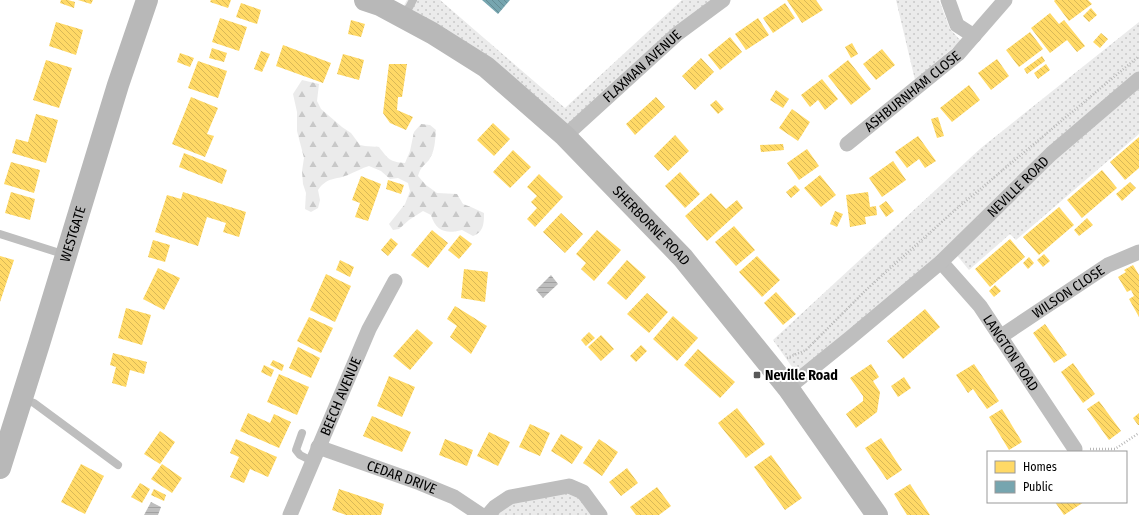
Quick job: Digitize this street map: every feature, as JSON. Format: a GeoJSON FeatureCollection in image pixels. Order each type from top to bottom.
{"type":"FeatureCollection","features":[{"type":"Feature","properties":{"kind":"street","name":"WESTGATE"},"geometry":{"type":"LineString","coordinates":[[0,468],[67,255],[118,85],[147,0]]}},
{"type":"Feature","properties":{"kind":"street","name":"SHERBORNE ROAD"},"geometry":{"type":"LineString","coordinates":[[365,0],[380,5],[408,9],[432,33],[486,67],[565,136],[683,258],[788,388],[877,515]]}},
{"type":"Feature","properties":{"kind":"street","name":"FLAXMAN AVENUE"},"geometry":{"type":"LineString","coordinates":[[565,136],[677,34],[722,0]]}},
{"type":"Feature","properties":{"kind":"street","name":"ASHBURNHAM CLOSE"},"geometry":{"type":"LineString","coordinates":[[948,0],[957,25],[974,36]]}},
{"type":"Feature","properties":{"kind":"street","name":"ASHBURNHAM CLOSE"},"geometry":{"type":"LineString","coordinates":[[847,144],[958,54],[1005,0]]}},
{"type":"Feature","properties":{"kind":"street","name":"NEVILLE ROAD"},"geometry":{"type":"LineString","coordinates":[[788,388],[941,262],[1051,154],[1139,79]]}},
{"type":"Feature","properties":{"kind":"street","name":"WILSON CLOSE"},"geometry":{"type":"LineString","coordinates":[[1000,337],[1108,265],[1139,252]]}},
{"type":"Feature","properties":{"kind":"street","name":"LANGTON ROAD"},"geometry":{"type":"LineString","coordinates":[[941,262],[980,306],[1076,449]]}},
{"type":"Feature","properties":{"kind":"street","name":"BEECH AVENUE"},"geometry":{"type":"LineString","coordinates":[[290,515],[368,329],[395,281]]}},
{"type":"Feature","properties":{"kind":"street","name":"CEDAR DRIVE"},"geometry":{"type":"LineString","coordinates":[[315,454],[420,483],[454,497],[481,515]]}},
{"type":"Feature","properties":{"kind":"street"},"geometry":{"type":"LineString","coordinates":[[488,515],[495,507],[510,497],[569,486],[583,492],[600,515]]}},
{"type":"Feature","properties":{"kind":"lane"},"geometry":{"type":"LineString","coordinates":[[0,234],[67,255]]}},
{"type":"Feature","properties":{"kind":"lane"},"geometry":{"type":"LineString","coordinates":[[22,399],[34,403],[118,465]]}},
{"type":"Feature","properties":{"kind":"lane"},"geometry":{"type":"LineString","coordinates":[[302,433],[296,450],[300,455],[315,454]]}},
{"type":"Feature","properties":{"kind":"path"},"geometry":{"type":"LineString","coordinates":[[769,366],[806,350],[867,289],[954,211],[1139,56]]}},
{"type":"Feature","properties":{"kind":"path"},"geometry":{"type":"LineString","coordinates":[[1076,449],[1115,449],[1139,433]]}},
{"type":"Feature","properties":{"kind":"green space"},"geometry":{"type":"Polygon","coordinates":[[[407,0],[440,0],[565,108],[682,0],[717,0],[566,129],[402,9],[407,0]]]}},
{"type":"Feature","properties":{"kind":"green space"},"geometry":{"type":"Polygon","coordinates":[[[896,0],[939,0],[950,29],[961,41],[915,80],[896,0]]]}},
{"type":"Feature","properties":{"kind":"green space"},"geometry":{"type":"Polygon","coordinates":[[[1139,22],[1139,134],[1016,240],[1010,234],[969,270],[950,247],[797,374],[773,340],[981,148],[1139,22]]]}},
{"type":"Feature","properties":{"kind":"green space"},"geometry":{"type":"Polygon","coordinates":[[[302,80],[319,84],[317,101],[321,109],[351,133],[360,145],[379,147],[387,157],[393,161],[405,163],[410,151],[414,132],[421,124],[430,125],[436,130],[432,153],[429,160],[421,168],[418,176],[426,185],[437,193],[457,194],[463,204],[484,213],[481,230],[473,236],[462,230],[452,232],[443,230],[436,225],[431,215],[423,211],[399,229],[393,230],[389,224],[405,204],[410,191],[408,183],[398,178],[390,179],[381,171],[369,166],[325,183],[318,190],[320,200],[318,208],[311,212],[305,209],[306,193],[303,184],[302,171],[304,158],[297,131],[297,112],[293,94],[302,80]]]}},
{"type":"Feature","properties":{"kind":"green space"},"geometry":{"type":"Polygon","coordinates":[[[568,489],[581,496],[595,515],[495,515],[512,500],[568,489]]]}},
{"type":"Feature","properties":{"kind":"shaded area"},"geometry":{"type":"Polygon","coordinates":[[[551,275],[558,284],[543,298],[536,290],[551,275]]]}},
{"type":"Feature","properties":{"kind":"shaded area"},"geometry":{"type":"Polygon","coordinates":[[[151,502],[161,507],[158,515],[144,515],[151,502]]]}},
{"type":"Feature","properties":{"kind":"building: Homes"},"geometry":{"type":"Polygon","coordinates":[[[61,0],[75,2],[74,8],[60,3],[61,0]]]}},
{"type":"Feature","properties":{"kind":"building: Homes"},"geometry":{"type":"Polygon","coordinates":[[[78,0],[93,0],[91,4],[78,0]]]}},
{"type":"Feature","properties":{"kind":"building: Homes"},"geometry":{"type":"Polygon","coordinates":[[[211,0],[231,0],[228,8],[210,2],[211,0]]]}},
{"type":"Feature","properties":{"kind":"building: Homes"},"geometry":{"type":"Polygon","coordinates":[[[787,0],[816,0],[823,10],[802,23],[787,0]]]}},
{"type":"Feature","properties":{"kind":"building: Homes"},"geometry":{"type":"Polygon","coordinates":[[[1088,0],[1092,4],[1069,21],[1054,1],[1088,0]]]}},
{"type":"Feature","properties":{"kind":"building: Homes"},"geometry":{"type":"Polygon","coordinates":[[[241,3],[261,10],[257,24],[236,17],[241,3]]]}},
{"type":"Feature","properties":{"kind":"building: Homes"},"geometry":{"type":"Polygon","coordinates":[[[785,3],[795,18],[773,33],[763,18],[785,3]]]}},
{"type":"Feature","properties":{"kind":"building: Homes"},"geometry":{"type":"Polygon","coordinates":[[[1091,8],[1097,15],[1089,22],[1083,16],[1091,8]]]}},
{"type":"Feature","properties":{"kind":"building: Homes"},"geometry":{"type":"Polygon","coordinates":[[[1050,13],[1059,24],[1064,20],[1085,46],[1077,52],[1067,40],[1050,53],[1031,28],[1050,13]]]}},
{"type":"Feature","properties":{"kind":"building: Homes"},"geometry":{"type":"Polygon","coordinates":[[[220,18],[247,27],[239,51],[212,42],[220,18]]]}},
{"type":"Feature","properties":{"kind":"building: Homes"},"geometry":{"type":"Polygon","coordinates":[[[758,18],[769,35],[746,50],[735,34],[758,18]]]}},
{"type":"Feature","properties":{"kind":"building: Homes"},"geometry":{"type":"Polygon","coordinates":[[[351,20],[365,24],[361,37],[348,34],[351,20]]]}},
{"type":"Feature","properties":{"kind":"building: Homes"},"geometry":{"type":"Polygon","coordinates":[[[56,22],[83,30],[76,55],[49,46],[56,22]]]}},
{"type":"Feature","properties":{"kind":"building: Homes"},"geometry":{"type":"Polygon","coordinates":[[[1030,32],[1043,49],[1019,67],[1006,50],[1030,32]]]}},
{"type":"Feature","properties":{"kind":"building: Homes"},"geometry":{"type":"Polygon","coordinates":[[[1101,33],[1108,39],[1100,48],[1093,42],[1101,33]]]}},
{"type":"Feature","properties":{"kind":"building: Homes"},"geometry":{"type":"Polygon","coordinates":[[[730,37],[742,52],[720,70],[708,55],[730,37]]]}},
{"type":"Feature","properties":{"kind":"building: Homes"},"geometry":{"type":"Polygon","coordinates":[[[852,43],[858,54],[851,58],[845,47],[852,43]]]}},
{"type":"Feature","properties":{"kind":"building: Homes"},"geometry":{"type":"Polygon","coordinates":[[[283,45],[331,63],[323,83],[276,66],[283,45]]]}},
{"type":"Feature","properties":{"kind":"building: Homes"},"geometry":{"type":"Polygon","coordinates":[[[212,48],[227,53],[224,62],[209,58],[212,48]]]}},
{"type":"Feature","properties":{"kind":"building: Homes"},"geometry":{"type":"Polygon","coordinates":[[[882,49],[895,65],[876,80],[863,64],[882,49]]]}},
{"type":"Feature","properties":{"kind":"building: Homes"},"geometry":{"type":"Polygon","coordinates":[[[261,51],[270,54],[262,72],[254,69],[261,51]]]}},
{"type":"Feature","properties":{"kind":"building: Homes"},"geometry":{"type":"Polygon","coordinates":[[[180,53],[194,58],[190,67],[177,62],[180,53]]]}},
{"type":"Feature","properties":{"kind":"building: Homes"},"geometry":{"type":"Polygon","coordinates":[[[343,54],[364,60],[359,80],[337,74],[343,54]]]}},
{"type":"Feature","properties":{"kind":"building: Homes"},"geometry":{"type":"Polygon","coordinates":[[[1042,56],[1045,61],[1027,74],[1024,69],[1042,56]]]}},
{"type":"Feature","properties":{"kind":"building: Homes"},"geometry":{"type":"Polygon","coordinates":[[[701,58],[714,72],[695,90],[682,76],[701,58]]]}},
{"type":"Feature","properties":{"kind":"building: Homes"},"geometry":{"type":"Polygon","coordinates":[[[997,59],[1009,76],[991,90],[978,73],[997,59]]]}},
{"type":"Feature","properties":{"kind":"building: Homes"},"geometry":{"type":"Polygon","coordinates":[[[46,60],[72,68],[59,108],[33,100],[46,60]]]}},
{"type":"Feature","properties":{"kind":"building: Homes"},"geometry":{"type":"Polygon","coordinates":[[[848,60],[871,89],[851,105],[828,76],[848,60]]]}},
{"type":"Feature","properties":{"kind":"building: Homes"},"geometry":{"type":"Polygon","coordinates":[[[198,61],[227,71],[218,98],[188,88],[198,61]]]}},
{"type":"Feature","properties":{"kind":"building: Homes"},"geometry":{"type":"Polygon","coordinates":[[[389,64],[407,64],[402,97],[398,97],[397,110],[413,117],[406,130],[390,123],[383,113],[389,64]]]}},
{"type":"Feature","properties":{"kind":"building: Homes"},"geometry":{"type":"Polygon","coordinates":[[[1046,64],[1050,70],[1038,79],[1034,73],[1046,64]]]}},
{"type":"Feature","properties":{"kind":"building: Homes"},"geometry":{"type":"Polygon","coordinates":[[[822,79],[838,99],[825,110],[818,100],[810,107],[801,95],[822,79]]]}},
{"type":"Feature","properties":{"kind":"building: Homes"},"geometry":{"type":"Polygon","coordinates":[[[969,85],[980,100],[952,122],[940,108],[969,85]]]}},
{"type":"Feature","properties":{"kind":"building: Homes"},"geometry":{"type":"Polygon","coordinates":[[[776,90],[789,99],[783,108],[770,100],[776,90]]]}},
{"type":"Feature","properties":{"kind":"building: Homes"},"geometry":{"type":"Polygon","coordinates":[[[191,97],[218,108],[207,134],[214,136],[205,157],[172,144],[191,97]]]}},
{"type":"Feature","properties":{"kind":"building: Homes"},"geometry":{"type":"Polygon","coordinates":[[[656,97],[665,107],[635,135],[626,124],[656,97]]]}},
{"type":"Feature","properties":{"kind":"building: Homes"},"geometry":{"type":"Polygon","coordinates":[[[716,100],[724,109],[718,114],[710,105],[716,100]]]}},
{"type":"Feature","properties":{"kind":"building: Homes"},"geometry":{"type":"Polygon","coordinates":[[[792,109],[810,122],[798,141],[779,128],[792,109]]]}},
{"type":"Feature","properties":{"kind":"building: Homes"},"geometry":{"type":"Polygon","coordinates":[[[36,114],[58,120],[46,163],[12,153],[16,139],[28,142],[36,114]]]}},
{"type":"Feature","properties":{"kind":"building: Homes"},"geometry":{"type":"Polygon","coordinates":[[[938,117],[944,136],[937,138],[931,119],[938,117]]]}},
{"type":"Feature","properties":{"kind":"building: Homes"},"geometry":{"type":"Polygon","coordinates":[[[493,123],[510,139],[494,156],[477,140],[493,123]]]}},
{"type":"Feature","properties":{"kind":"building: Homes"},"geometry":{"type":"Polygon","coordinates":[[[675,135],[689,151],[668,171],[654,156],[675,135]]]}},
{"type":"Feature","properties":{"kind":"building: Homes"},"geometry":{"type":"Polygon","coordinates":[[[918,136],[936,161],[925,168],[919,159],[907,168],[895,152],[918,136]]]}},
{"type":"Feature","properties":{"kind":"building: Homes"},"geometry":{"type":"Polygon","coordinates":[[[1139,137],[1139,168],[1125,180],[1110,162],[1139,137]]]}},
{"type":"Feature","properties":{"kind":"building: Homes"},"geometry":{"type":"Polygon","coordinates":[[[783,144],[784,150],[761,152],[760,145],[783,144]]]}},
{"type":"Feature","properties":{"kind":"building: Homes"},"geometry":{"type":"Polygon","coordinates":[[[807,149],[819,166],[799,180],[787,163],[807,149]]]}},
{"type":"Feature","properties":{"kind":"building: Homes"},"geometry":{"type":"Polygon","coordinates":[[[513,150],[531,167],[510,188],[493,172],[513,150]]]}},
{"type":"Feature","properties":{"kind":"building: Homes"},"geometry":{"type":"Polygon","coordinates":[[[184,153],[227,170],[222,184],[179,167],[184,153]]]}},
{"type":"Feature","properties":{"kind":"building: Homes"},"geometry":{"type":"Polygon","coordinates":[[[893,161],[906,180],[882,197],[869,178],[893,161]]]}},
{"type":"Feature","properties":{"kind":"building: Homes"},"geometry":{"type":"Polygon","coordinates":[[[11,162],[40,170],[34,193],[4,184],[11,162]]]}},
{"type":"Feature","properties":{"kind":"building: Homes"},"geometry":{"type":"Polygon","coordinates":[[[1102,170],[1117,188],[1082,218],[1067,200],[1102,170]]]}},
{"type":"Feature","properties":{"kind":"building: Homes"},"geometry":{"type":"Polygon","coordinates":[[[680,172],[700,194],[685,208],[665,186],[680,172]]]}},
{"type":"Feature","properties":{"kind":"building: Homes"},"geometry":{"type":"Polygon","coordinates":[[[539,174],[563,197],[535,227],[527,219],[537,208],[531,202],[537,196],[527,187],[539,174]]]}},
{"type":"Feature","properties":{"kind":"building: Homes"},"geometry":{"type":"Polygon","coordinates":[[[820,175],[836,195],[821,207],[804,188],[820,175]]]}},
{"type":"Feature","properties":{"kind":"building: Homes"},"geometry":{"type":"Polygon","coordinates":[[[361,176],[381,184],[368,221],[355,217],[360,203],[352,200],[361,176]]]}},
{"type":"Feature","properties":{"kind":"building: Homes"},"geometry":{"type":"Polygon","coordinates":[[[388,180],[404,185],[401,194],[386,189],[388,180]]]}},
{"type":"Feature","properties":{"kind":"building: Homes"},"geometry":{"type":"Polygon","coordinates":[[[1130,182],[1136,188],[1122,201],[1116,194],[1130,182]]]}},
{"type":"Feature","properties":{"kind":"building: Homes"},"geometry":{"type":"Polygon","coordinates":[[[795,185],[800,190],[791,198],[786,192],[795,185]]]}},
{"type":"Feature","properties":{"kind":"building: Homes"},"geometry":{"type":"Polygon","coordinates":[[[11,192],[35,199],[30,220],[5,213],[11,192]]]}},
{"type":"Feature","properties":{"kind":"building: Homes"},"geometry":{"type":"Polygon","coordinates":[[[183,192],[246,212],[239,237],[223,232],[226,223],[207,217],[198,246],[155,232],[167,195],[181,199],[183,192]]]}},
{"type":"Feature","properties":{"kind":"building: Homes"},"geometry":{"type":"Polygon","coordinates":[[[868,192],[870,207],[876,206],[877,215],[865,217],[866,224],[850,227],[846,195],[868,192]]]}},
{"type":"Feature","properties":{"kind":"building: Homes"},"geometry":{"type":"Polygon","coordinates":[[[711,193],[726,209],[737,200],[743,208],[707,241],[685,216],[711,193]]]}},
{"type":"Feature","properties":{"kind":"building: Homes"},"geometry":{"type":"Polygon","coordinates":[[[886,201],[894,211],[886,217],[879,206],[886,201]]]}},
{"type":"Feature","properties":{"kind":"building: Homes"},"geometry":{"type":"Polygon","coordinates":[[[1059,207],[1074,225],[1039,255],[1023,237],[1059,207]]]}},
{"type":"Feature","properties":{"kind":"building: Homes"},"geometry":{"type":"Polygon","coordinates":[[[835,211],[843,214],[837,227],[830,224],[835,211]]]}},
{"type":"Feature","properties":{"kind":"building: Homes"},"geometry":{"type":"Polygon","coordinates":[[[561,213],[583,234],[565,253],[543,232],[561,213]]]}},
{"type":"Feature","properties":{"kind":"building: Homes"},"geometry":{"type":"Polygon","coordinates":[[[1087,218],[1093,225],[1079,236],[1074,230],[1087,218]]]}},
{"type":"Feature","properties":{"kind":"building: Homes"},"geometry":{"type":"Polygon","coordinates":[[[734,226],[755,250],[736,266],[715,242],[734,226]]]}},
{"type":"Feature","properties":{"kind":"building: Homes"},"geometry":{"type":"Polygon","coordinates":[[[432,230],[448,243],[428,268],[411,255],[432,230]]]}},
{"type":"Feature","properties":{"kind":"building: Homes"},"geometry":{"type":"Polygon","coordinates":[[[597,230],[621,250],[594,281],[581,269],[586,263],[576,254],[597,230]]]}},
{"type":"Feature","properties":{"kind":"building: Homes"},"geometry":{"type":"Polygon","coordinates":[[[460,235],[472,244],[459,259],[448,250],[460,235]]]}},
{"type":"Feature","properties":{"kind":"building: Homes"},"geometry":{"type":"Polygon","coordinates":[[[391,238],[398,244],[388,256],[381,250],[391,238]]]}},
{"type":"Feature","properties":{"kind":"building: Homes"},"geometry":{"type":"Polygon","coordinates":[[[1010,239],[1025,257],[990,287],[975,269],[1010,239]]]}},
{"type":"Feature","properties":{"kind":"building: Homes"},"geometry":{"type":"Polygon","coordinates":[[[153,240],[170,245],[165,262],[148,257],[153,240]]]}},
{"type":"Feature","properties":{"kind":"building: Homes"},"geometry":{"type":"Polygon","coordinates":[[[1044,254],[1050,261],[1043,267],[1037,260],[1044,254]]]}},
{"type":"Feature","properties":{"kind":"building: Homes"},"geometry":{"type":"Polygon","coordinates":[[[0,256],[14,260],[0,302],[0,256]]]}},
{"type":"Feature","properties":{"kind":"building: Homes"},"geometry":{"type":"Polygon","coordinates":[[[757,256],[780,280],[762,297],[739,272],[757,256]]]}},
{"type":"Feature","properties":{"kind":"building: Homes"},"geometry":{"type":"Polygon","coordinates":[[[1029,257],[1034,263],[1028,269],[1023,263],[1029,257]]]}},
{"type":"Feature","properties":{"kind":"building: Homes"},"geometry":{"type":"Polygon","coordinates":[[[340,260],[354,267],[350,277],[336,270],[340,260]]]}},
{"type":"Feature","properties":{"kind":"building: Homes"},"geometry":{"type":"Polygon","coordinates":[[[627,260],[646,277],[626,300],[607,283],[627,260]]]}},
{"type":"Feature","properties":{"kind":"building: Homes"},"geometry":{"type":"Polygon","coordinates":[[[1133,265],[1139,275],[1139,317],[1129,299],[1134,296],[1131,290],[1127,292],[1118,277],[1126,272],[1124,270],[1133,265]]]}},
{"type":"Feature","properties":{"kind":"building: Homes"},"geometry":{"type":"Polygon","coordinates":[[[158,268],[180,278],[164,310],[143,299],[158,268]]]}},
{"type":"Feature","properties":{"kind":"building: Homes"},"geometry":{"type":"Polygon","coordinates":[[[464,269],[488,272],[485,302],[461,298],[464,269]]]}},
{"type":"Feature","properties":{"kind":"building: Homes"},"geometry":{"type":"Polygon","coordinates":[[[326,274],[351,286],[335,322],[310,310],[326,274]]]}},
{"type":"Feature","properties":{"kind":"building: Homes"},"geometry":{"type":"Polygon","coordinates":[[[995,285],[1001,291],[994,297],[989,291],[995,285]]]}},
{"type":"Feature","properties":{"kind":"building: Homes"},"geometry":{"type":"Polygon","coordinates":[[[776,292],[796,314],[783,325],[764,303],[776,292]]]}},
{"type":"Feature","properties":{"kind":"building: Homes"},"geometry":{"type":"Polygon","coordinates":[[[647,293],[668,312],[649,333],[627,314],[647,293]]]}},
{"type":"Feature","properties":{"kind":"building: Homes"},"geometry":{"type":"Polygon","coordinates":[[[455,306],[487,326],[471,354],[450,337],[457,326],[447,319],[455,306]]]}},
{"type":"Feature","properties":{"kind":"building: Homes"},"geometry":{"type":"Polygon","coordinates":[[[126,308],[151,315],[142,345],[118,338],[126,308]]]}},
{"type":"Feature","properties":{"kind":"building: Homes"},"geometry":{"type":"Polygon","coordinates":[[[925,309],[940,327],[903,359],[887,341],[925,309]]]}},
{"type":"Feature","properties":{"kind":"building: Homes"},"geometry":{"type":"Polygon","coordinates":[[[673,316],[698,338],[677,361],[653,339],[673,316]]]}},
{"type":"Feature","properties":{"kind":"building: Homes"},"geometry":{"type":"Polygon","coordinates":[[[309,317],[333,328],[321,353],[297,341],[309,317]]]}},
{"type":"Feature","properties":{"kind":"building: Homes"},"geometry":{"type":"Polygon","coordinates":[[[1045,324],[1067,355],[1054,363],[1033,333],[1045,324]]]}},
{"type":"Feature","properties":{"kind":"building: Homes"},"geometry":{"type":"Polygon","coordinates":[[[417,329],[433,343],[410,370],[393,356],[417,329]]]}},
{"type":"Feature","properties":{"kind":"building: Homes"},"geometry":{"type":"Polygon","coordinates":[[[589,332],[595,338],[586,346],[581,340],[589,332]]]}},
{"type":"Feature","properties":{"kind":"building: Homes"},"geometry":{"type":"Polygon","coordinates":[[[601,335],[614,349],[601,361],[588,347],[601,335]]]}},
{"type":"Feature","properties":{"kind":"building: Homes"},"geometry":{"type":"Polygon","coordinates":[[[641,345],[647,351],[636,362],[630,356],[641,345]]]}},
{"type":"Feature","properties":{"kind":"building: Homes"},"geometry":{"type":"Polygon","coordinates":[[[298,347],[320,358],[311,378],[289,368],[298,347]]]}},
{"type":"Feature","properties":{"kind":"building: Homes"},"geometry":{"type":"Polygon","coordinates":[[[698,349],[735,382],[720,398],[684,365],[698,349]]]}},
{"type":"Feature","properties":{"kind":"building: Homes"},"geometry":{"type":"Polygon","coordinates":[[[113,353],[147,362],[144,374],[130,370],[126,387],[112,383],[116,367],[110,365],[113,353]]]}},
{"type":"Feature","properties":{"kind":"building: Homes"},"geometry":{"type":"Polygon","coordinates":[[[273,360],[284,365],[282,371],[270,365],[273,360]]]}},
{"type":"Feature","properties":{"kind":"building: Homes"},"geometry":{"type":"Polygon","coordinates":[[[1073,363],[1095,394],[1083,403],[1061,372],[1073,363]]]}},
{"type":"Feature","properties":{"kind":"building: Homes"},"geometry":{"type":"Polygon","coordinates":[[[871,364],[879,377],[873,381],[880,392],[877,412],[856,428],[846,414],[863,401],[863,396],[850,378],[871,364]]]}},
{"type":"Feature","properties":{"kind":"building: Homes"},"geometry":{"type":"Polygon","coordinates":[[[974,364],[999,401],[987,409],[973,389],[968,393],[956,375],[974,364]]]}},
{"type":"Feature","properties":{"kind":"building: Homes"},"geometry":{"type":"Polygon","coordinates":[[[264,365],[274,370],[271,377],[261,372],[264,365]]]}},
{"type":"Feature","properties":{"kind":"building: Homes"},"geometry":{"type":"Polygon","coordinates":[[[279,374],[309,387],[297,415],[267,402],[279,374]]]}},
{"type":"Feature","properties":{"kind":"building: Homes"},"geometry":{"type":"Polygon","coordinates":[[[389,376],[415,387],[402,417],[377,406],[389,376]]]}},
{"type":"Feature","properties":{"kind":"building: Homes"},"geometry":{"type":"Polygon","coordinates":[[[904,377],[911,388],[898,397],[891,386],[904,377]]]}},
{"type":"Feature","properties":{"kind":"building: Homes"},"geometry":{"type":"Polygon","coordinates":[[[1099,401],[1121,431],[1109,440],[1087,409],[1099,401]]]}},
{"type":"Feature","properties":{"kind":"building: Homes"},"geometry":{"type":"Polygon","coordinates":[[[737,408],[765,444],[746,458],[718,423],[737,408]]]}},
{"type":"Feature","properties":{"kind":"building: Homes"},"geometry":{"type":"Polygon","coordinates":[[[1002,409],[1022,442],[1009,450],[989,417],[1002,409]]]}},
{"type":"Feature","properties":{"kind":"building: Homes"},"geometry":{"type":"Polygon","coordinates":[[[248,413],[270,423],[274,414],[291,422],[279,448],[240,431],[248,413]]]}},
{"type":"Feature","properties":{"kind":"building: Homes"},"geometry":{"type":"Polygon","coordinates":[[[1139,413],[1139,425],[1138,425],[1133,418],[1139,413]]]}},
{"type":"Feature","properties":{"kind":"building: Homes"},"geometry":{"type":"Polygon","coordinates":[[[372,416],[411,432],[402,452],[363,436],[372,416]]]}},
{"type":"Feature","properties":{"kind":"building: Homes"},"geometry":{"type":"Polygon","coordinates":[[[530,424],[550,433],[540,456],[519,447],[530,424]]]}},
{"type":"Feature","properties":{"kind":"building: Homes"},"geometry":{"type":"Polygon","coordinates":[[[160,431],[175,442],[160,464],[144,454],[160,431]]]}},
{"type":"Feature","properties":{"kind":"building: Homes"},"geometry":{"type":"Polygon","coordinates":[[[489,432],[510,442],[498,466],[477,456],[489,432]]]}},
{"type":"Feature","properties":{"kind":"building: Homes"},"geometry":{"type":"Polygon","coordinates":[[[561,434],[583,447],[572,464],[551,451],[561,434]]]}},
{"type":"Feature","properties":{"kind":"building: Homes"},"geometry":{"type":"Polygon","coordinates":[[[881,438],[902,470],[887,480],[865,448],[881,438]]]}},
{"type":"Feature","properties":{"kind":"building: Homes"},"geometry":{"type":"Polygon","coordinates":[[[236,439],[277,457],[268,477],[250,469],[244,483],[230,477],[239,457],[230,453],[236,439]]]}},
{"type":"Feature","properties":{"kind":"building: Homes"},"geometry":{"type":"Polygon","coordinates":[[[445,439],[473,450],[467,466],[439,455],[445,439]]]}},
{"type":"Feature","properties":{"kind":"building: Homes"},"geometry":{"type":"Polygon","coordinates":[[[599,439],[618,452],[602,476],[583,463],[599,439]]]}},
{"type":"Feature","properties":{"kind":"building: Homes"},"geometry":{"type":"Polygon","coordinates":[[[771,455],[802,498],[785,510],[754,467],[771,455]]]}},
{"type":"Feature","properties":{"kind":"building: Homes"},"geometry":{"type":"Polygon","coordinates":[[[81,464],[104,476],[85,514],[61,502],[81,464]]]}},
{"type":"Feature","properties":{"kind":"building: Homes"},"geometry":{"type":"Polygon","coordinates":[[[162,464],[182,478],[172,493],[151,479],[162,464]]]}},
{"type":"Feature","properties":{"kind":"building: Homes"},"geometry":{"type":"Polygon","coordinates":[[[627,468],[638,483],[621,496],[609,482],[627,468]]]}},
{"type":"Feature","properties":{"kind":"building: Homes"},"geometry":{"type":"Polygon","coordinates":[[[140,483],[150,489],[142,503],[131,497],[140,483]]]}},
{"type":"Feature","properties":{"kind":"building: Homes"},"geometry":{"type":"Polygon","coordinates":[[[910,484],[930,515],[907,515],[894,494],[910,484]]]}},
{"type":"Feature","properties":{"kind":"building: Homes"},"geometry":{"type":"Polygon","coordinates":[[[657,487],[671,506],[659,515],[636,515],[630,507],[657,487]]]}},
{"type":"Feature","properties":{"kind":"building: Homes"},"geometry":{"type":"Polygon","coordinates":[[[154,489],[166,495],[164,501],[151,495],[154,489]]]}},
{"type":"Feature","properties":{"kind":"building: Homes"},"geometry":{"type":"Polygon","coordinates":[[[339,489],[384,504],[381,515],[346,515],[332,510],[339,489]]]}},
{"type":"Feature","properties":{"kind":"building: Homes"},"geometry":{"type":"Polygon","coordinates":[[[1056,503],[1082,503],[1064,515],[1056,503]]]}},
{"type":"Feature","properties":{"kind":"building: Public"},"geometry":{"type":"Polygon","coordinates":[[[482,0],[510,0],[498,14],[482,0]]]}},
{"type":"Feature","properties":{"kind":"place","name":"Neville Road"},"geometry":{"type":"Point","coordinates":[757,375]}}]}
